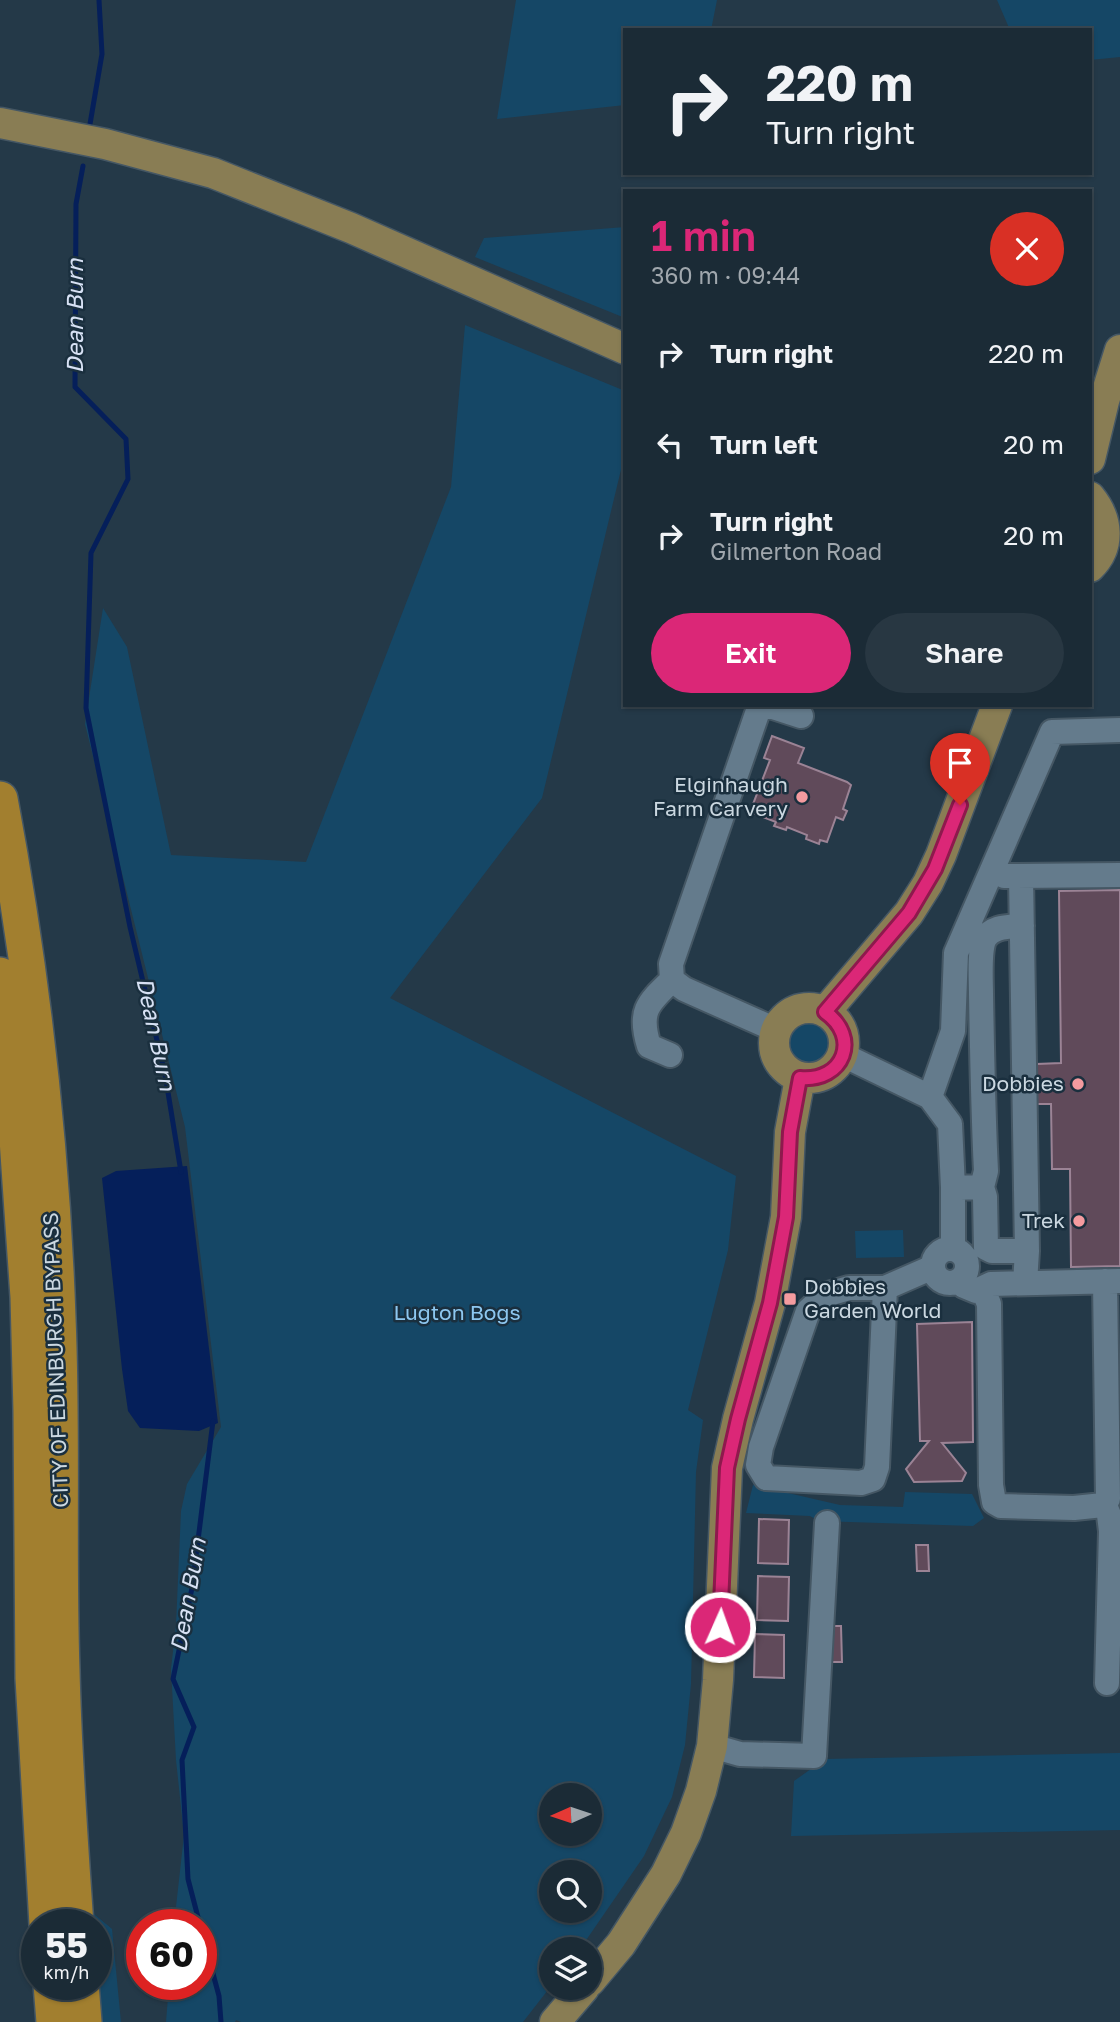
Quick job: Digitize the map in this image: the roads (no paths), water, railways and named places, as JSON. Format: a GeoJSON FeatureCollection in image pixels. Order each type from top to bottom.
{"type":"FeatureCollection","features":[{"type":"Feature","properties":{"kind":"highway","name":"CITY OF EDINBURGH BYPASS"},"geometry":{"type":"LineString","coordinates":[[0,799],[32,989],[54,1232],[58,1319],[62,1669],[75,1909]]}},
{"type":"Feature","properties":{"kind":"highway","name":"CITY OF EDINBURGH BYPASS"},"geometry":{"type":"LineString","coordinates":[[0,975],[14,1096],[28,1297],[33,1678],[46,1909]]}},
{"type":"Feature","properties":{"kind":"highway"},"geometry":{"type":"LineString","coordinates":[[52,2000],[54,2022]]}},
{"type":"Feature","properties":{"kind":"highway"},"geometry":{"type":"LineString","coordinates":[[82,2000],[84,2022]]}},
{"type":"Feature","properties":{"kind":"main road"},"geometry":{"type":"LineString","coordinates":[[0,123],[105,144],[213,173],[351,228],[623,348]]}},
{"type":"Feature","properties":{"kind":"main road"},"geometry":{"type":"LineString","coordinates":[[1092,445],[1097,412],[1120,349]]}},
{"type":"Feature","properties":{"kind":"main road"},"geometry":{"type":"LineString","coordinates":[[1101,564],[1104,514]]}},
{"type":"Feature","properties":{"kind":"main road"},"geometry":{"type":"LineString","coordinates":[[825,1012],[909,913],[928,883],[996,707]]}},
{"type":"Feature","properties":{"kind":"main road"},"geometry":{"type":"LineString","coordinates":[[803,1008],[825,1012],[840,1026],[845,1045],[843,1055],[830,1072],[821,1077],[800,1078],[789,1073],[775,1054],[776,1030],[782,1020],[792,1012],[803,1008]]}},
{"type":"Feature","properties":{"kind":"main road"},"geometry":{"type":"LineString","coordinates":[[602,1967],[621,1944],[666,1874],[686,1833],[701,1791],[712,1746],[718,1680],[727,1468],[770,1303],[786,1217],[790,1132],[800,1078]]}},
{"type":"Feature","properties":{"kind":"main road"},"geometry":{"type":"LineString","coordinates":[[555,2022],[574,2000]]}},
{"type":"Feature","properties":{"kind":"street"},"geometry":{"type":"LineString","coordinates":[[670,990],[671,964],[759,707]]}},
{"type":"Feature","properties":{"kind":"street"},"geometry":{"type":"LineString","coordinates":[[773,707],[801,716]]}},
{"type":"Feature","properties":{"kind":"street"},"geometry":{"type":"LineString","coordinates":[[930,1097],[953,1031],[956,953],[1052,732],[1120,730]]}},
{"type":"Feature","properties":{"kind":"street"},"geometry":{"type":"LineString","coordinates":[[989,876],[1120,875]]}},
{"type":"Feature","properties":{"kind":"street"},"geometry":{"type":"LineString","coordinates":[[1021,876],[1027,1251],[1025,1283]]}},
{"type":"Feature","properties":{"kind":"street"},"geometry":{"type":"LineString","coordinates":[[1022,926],[1001,927],[991,932],[984,941],[981,1019],[986,1171],[982,1187],[985,1197],[986,1248],[992,1251],[1027,1251]]}},
{"type":"Feature","properties":{"kind":"street"},"geometry":{"type":"LineString","coordinates":[[670,1055],[649,1046],[643,1029],[646,1011],[654,997],[670,990],[684,989],[776,1030]]}},
{"type":"Feature","properties":{"kind":"street"},"geometry":{"type":"LineString","coordinates":[[843,1055],[930,1097],[950,1124],[953,1249]]}},
{"type":"Feature","properties":{"kind":"street"},"geometry":{"type":"LineString","coordinates":[[953,1188],[982,1187]]}},
{"type":"Feature","properties":{"kind":"street"},"geometry":{"type":"LineString","coordinates":[[953,1249],[939,1254],[933,1267],[937,1277],[951,1283],[971,1284],[991,1284],[1113,1281],[1108,1499],[1102,1505],[1074,1508],[1001,1506],[994,1502],[989,1304],[983,1290],[971,1284],[962,1254],[953,1249]]}},
{"type":"Feature","properties":{"kind":"street"},"geometry":{"type":"LineString","coordinates":[[885,1288],[877,1467],[873,1479],[861,1483],[766,1478],[758,1465],[761,1447],[808,1311],[825,1295],[849,1288],[885,1288],[933,1267]]}},
{"type":"Feature","properties":{"kind":"street"},"geometry":{"type":"LineString","coordinates":[[1104,1503],[1111,1531],[1107,1683]]}},
{"type":"Feature","properties":{"kind":"street"},"geometry":{"type":"LineString","coordinates":[[712,1746],[740,1754],[814,1756],[827,1523]]}},
{"type":"Feature","properties":{"kind":"water"},"geometry":{"type":"Polygon","coordinates":[[[187,1166],[218,1423],[199,1431],[140,1428],[128,1411],[102,1178],[116,1171],[187,1166]]]}},
{"type":"Feature","properties":{"kind":"waterway","name":"Dean Burn"},"geometry":{"type":"LineString","coordinates":[[90,124],[102,54],[99,0]]}},
{"type":"Feature","properties":{"kind":"waterway","name":"Dean Burn"},"geometry":{"type":"LineString","coordinates":[[83,166],[76,204],[75,387],[126,439],[128,479],[91,553],[86,708],[130,927],[165,1074],[181,1172]]}},
{"type":"Feature","properties":{"kind":"waterway","name":"Dean Burn"},"geometry":{"type":"LineString","coordinates":[[196,1909],[188,1879],[182,1760],[194,1727],[173,1679],[192,1588],[213,1421]]}},
{"type":"Feature","properties":{"kind":"waterway","name":"Dean Burn"},"geometry":{"type":"LineString","coordinates":[[217,1989],[221,2022]]}},
{"type":"Feature","properties":{"kind":"place","name":"Elginhaugh Farm Carvery"},"geometry":{"type":"Point","coordinates":[802,797]}},
{"type":"Feature","properties":{"kind":"place","name":"Dobbies"},"geometry":{"type":"Point","coordinates":[1078,1084]}},
{"type":"Feature","properties":{"kind":"place","name":"Trek"},"geometry":{"type":"Point","coordinates":[1079,1221]}},
{"type":"Feature","properties":{"kind":"place","name":"Dobbies Garden World"},"geometry":{"type":"Point","coordinates":[790,1299]}},
{"type":"Feature","properties":{"kind":"park label","name":"Lugton Bogs"},"geometry":{"type":"Point","coordinates":[457,1313]}}]}
